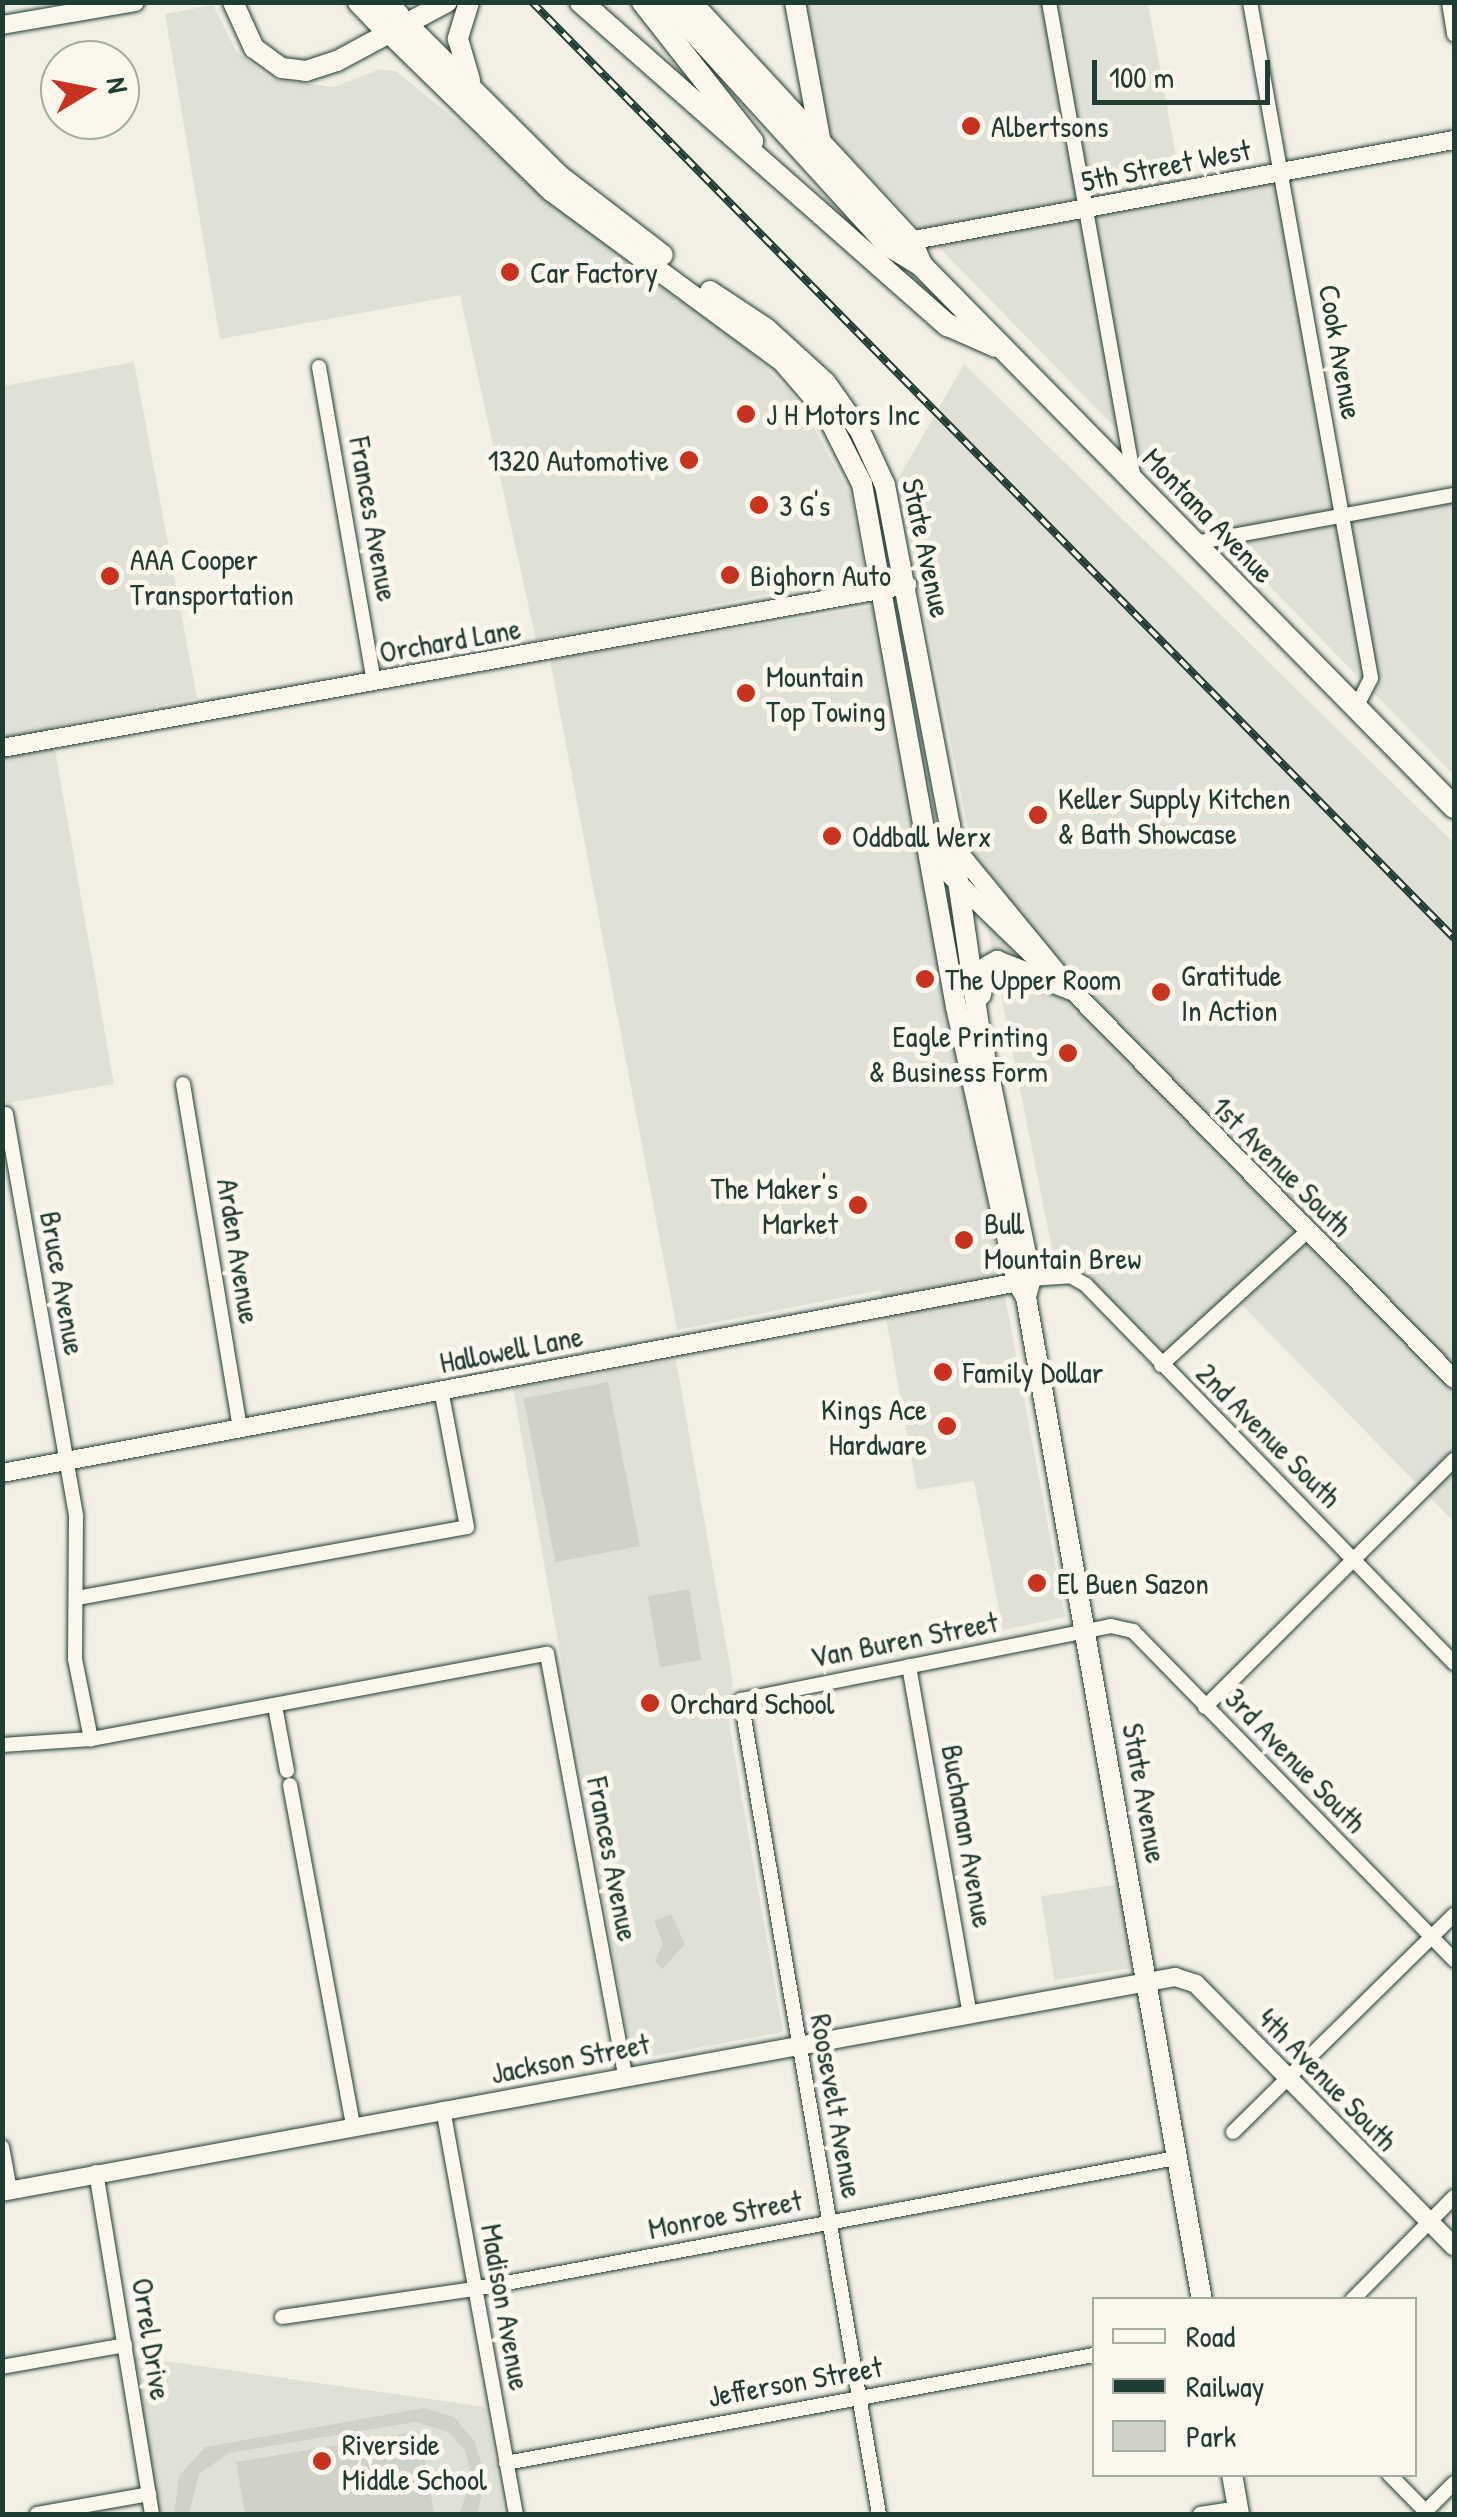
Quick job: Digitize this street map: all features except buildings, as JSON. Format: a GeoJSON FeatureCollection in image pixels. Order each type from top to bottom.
{"type":"FeatureCollection","features":[{"type":"Feature","properties":{"kind":"main road"},"geometry":{"type":"LineString","coordinates":[[233,2],[249,42],[282,68],[314,70],[420,2]]}},
{"type":"Feature","properties":{"kind":"main road"},"geometry":{"type":"LineString","coordinates":[[358,2],[389,24]]}},
{"type":"Feature","properties":{"kind":"main road"},"geometry":{"type":"LineString","coordinates":[[389,24],[447,2]]}},
{"type":"Feature","properties":{"kind":"main road"},"geometry":{"type":"LineString","coordinates":[[469,2],[458,46],[482,99]]}},
{"type":"Feature","properties":{"kind":"main road"},"geometry":{"type":"LineString","coordinates":[[581,2],[948,325],[1011,356]]}},
{"type":"Feature","properties":{"kind":"main road"},"geometry":{"type":"LineString","coordinates":[[642,2],[792,188]]}},
{"type":"Feature","properties":{"kind":"main road","name":"Montana Avenue"},"geometry":{"type":"LineString","coordinates":[[667,2],[1454,807]]}},
{"type":"Feature","properties":{"kind":"main road","name":"Montana Avenue"},"geometry":{"type":"LineString","coordinates":[[690,2],[899,243]]}},
{"type":"Feature","properties":{"kind":"main road"},"geometry":{"type":"LineString","coordinates":[[795,2],[822,152]]}},
{"type":"Feature","properties":{"kind":"main road","name":"State Avenue"},"geometry":{"type":"LineString","coordinates":[[389,24],[482,99],[570,185],[766,328],[826,383],[860,431],[885,485],[907,585],[951,836],[979,1027],[1201,2297]]}},
{"type":"Feature","properties":{"kind":"main road","name":"State Avenue"},"geometry":{"type":"LineString","coordinates":[[389,24],[551,191],[760,343],[804,384],[840,434],[862,484],[956,1007],[1024,1286]]}},
{"type":"Feature","properties":{"kind":"main road"},"geometry":{"type":"LineString","coordinates":[[979,1027],[983,976],[990,964],[1012,963],[1072,990]]}},
{"type":"Feature","properties":{"kind":"main road"},"geometry":{"type":"LineString","coordinates":[[1232,2477],[1238,2511]]}},
{"type":"Feature","properties":{"kind":"street"},"geometry":{"type":"LineString","coordinates":[[2,25],[136,2]]}},
{"type":"Feature","properties":{"kind":"street"},"geometry":{"type":"LineString","coordinates":[[1049,2],[1134,481]]}},
{"type":"Feature","properties":{"kind":"street","name":"Cook Avenue"},"geometry":{"type":"LineString","coordinates":[[1250,2],[1371,678],[1356,707]]}},
{"type":"Feature","properties":{"kind":"street"},"geometry":{"type":"LineString","coordinates":[[1448,2],[1454,35]]}},
{"type":"Feature","properties":{"kind":"street","name":"5th Street West"},"geometry":{"type":"LineString","coordinates":[[899,243],[1454,140]]}},
{"type":"Feature","properties":{"kind":"street","name":"Frances Avenue"},"geometry":{"type":"LineString","coordinates":[[318,368],[374,681]]}},
{"type":"Feature","properties":{"kind":"street"},"geometry":{"type":"LineString","coordinates":[[1194,543],[1454,495]]}},
{"type":"Feature","properties":{"kind":"street","name":"Orchard Lane"},"geometry":{"type":"LineString","coordinates":[[2,748],[907,585]]}},
{"type":"Feature","properties":{"kind":"street","name":"1st Avenue South"},"geometry":{"type":"LineString","coordinates":[[905,711],[938,857],[958,884],[1072,990],[1454,1380]]}},
{"type":"Feature","properties":{"kind":"street","name":"1st Avenue South"},"geometry":{"type":"LineString","coordinates":[[951,836],[971,872],[1033,936],[1072,990]]}},
{"type":"Feature","properties":{"kind":"street","name":"Arden Avenue"},"geometry":{"type":"LineString","coordinates":[[183,1084],[240,1427]]}},
{"type":"Feature","properties":{"kind":"street","name":"Bruce Avenue"},"geometry":{"type":"LineString","coordinates":[[6,1114],[76,1517],[76,1659],[91,1739]]}},
{"type":"Feature","properties":{"kind":"street"},"geometry":{"type":"LineString","coordinates":[[1161,1365],[1308,1231]]}},
{"type":"Feature","properties":{"kind":"street","name":"2nd Avenue South"},"geometry":{"type":"LineString","coordinates":[[1024,1286],[1070,1276],[1086,1286],[1454,1663]]}},
{"type":"Feature","properties":{"kind":"street","name":"Hallowell Lane"},"geometry":{"type":"LineString","coordinates":[[2,1473],[1024,1286]]}},
{"type":"Feature","properties":{"kind":"street"},"geometry":{"type":"LineString","coordinates":[[76,1598],[467,1527],[442,1390]]}},
{"type":"Feature","properties":{"kind":"street"},"geometry":{"type":"LineString","coordinates":[[1206,1706],[1454,1460]]}},
{"type":"Feature","properties":{"kind":"street","name":"Van Buren Street"},"geometry":{"type":"LineString","coordinates":[[738,1708],[748,1698],[1086,1631]]}},
{"type":"Feature","properties":{"kind":"street","name":"3rd Avenue South"},"geometry":{"type":"LineString","coordinates":[[1086,1631],[1133,1631],[1454,1960]]}},
{"type":"Feature","properties":{"kind":"street","name":"Frances Avenue"},"geometry":{"type":"LineString","coordinates":[[275,1706],[547,1654],[625,2075]]}},
{"type":"Feature","properties":{"kind":"street","name":"Buchanan Avenue"},"geometry":{"type":"LineString","coordinates":[[909,1666],[970,2016]]}},
{"type":"Feature","properties":{"kind":"street"},"geometry":{"type":"LineString","coordinates":[[2,1745],[91,1739],[275,1706],[353,2126]]}},
{"type":"Feature","properties":{"kind":"street","name":"Roosevelt Avenue"},"geometry":{"type":"LineString","coordinates":[[738,1708],[878,2514]]}},
{"type":"Feature","properties":{"kind":"street"},"geometry":{"type":"LineString","coordinates":[[1232,2132],[1454,1915]]}},
{"type":"Feature","properties":{"kind":"street","name":"4th Avenue South"},"geometry":{"type":"LineString","coordinates":[[1148,1981],[1191,1980],[1454,2247]]}},
{"type":"Feature","properties":{"kind":"street","name":"Jackson Street"},"geometry":{"type":"LineString","coordinates":[[6,2191],[797,2042],[970,2016],[1148,1981]]}},
{"type":"Feature","properties":{"kind":"street","name":"Madison Avenue"},"geometry":{"type":"LineString","coordinates":[[442,2109],[516,2514]]}},
{"type":"Feature","properties":{"kind":"street"},"geometry":{"type":"LineString","coordinates":[[2,2147],[6,2191]]}},
{"type":"Feature","properties":{"kind":"street","name":"Monroe Street"},"geometry":{"type":"LineString","coordinates":[[282,2317],[474,2289],[1176,2158]]}},
{"type":"Feature","properties":{"kind":"street","name":"Orrel Drive"},"geometry":{"type":"LineString","coordinates":[[96,2172],[152,2514]]}},
{"type":"Feature","properties":{"kind":"street"},"geometry":{"type":"LineString","coordinates":[[1355,2297],[1454,2196]]}},
{"type":"Feature","properties":{"kind":"street"},"geometry":{"type":"LineString","coordinates":[[2,2367],[125,2345]]}},
{"type":"Feature","properties":{"kind":"street","name":"Jefferson Street"},"geometry":{"type":"LineString","coordinates":[[506,2462],[1092,2355]]}},
{"type":"Feature","properties":{"kind":"street"},"geometry":{"type":"LineString","coordinates":[[1392,2477],[1426,2514],[1454,2483]]}},
{"type":"Feature","properties":{"kind":"street"},"geometry":{"type":"LineString","coordinates":[[36,2514],[149,2494]]}},
{"type":"Feature","properties":{"kind":"street"},"geometry":{"type":"LineString","coordinates":[[1200,2514],[1238,2511]]}},
{"type":"Feature","properties":{"kind":"shaded area"},"geometry":{"type":"Polygon","coordinates":[[[790,3],[1148,3],[1182,190],[1281,171],[1342,515],[1454,495],[1454,775],[803,108],[790,3]]]}},
{"type":"Feature","properties":{"kind":"shaded area"},"geometry":{"type":"Polygon","coordinates":[[[213,5],[236,51],[270,79],[334,87],[380,69],[396,71],[647,276],[746,348],[801,404],[851,496],[865,575],[536,640],[460,295],[220,339],[165,14],[213,5]]]}},
{"type":"Feature","properties":{"kind":"shaded area"},"geometry":{"type":"Polygon","coordinates":[[[134,362],[197,698],[51,727],[114,1084],[3,1104],[3,386],[134,362]]]}},
{"type":"Feature","properties":{"kind":"shaded area"},"geometry":{"type":"Polygon","coordinates":[[[964,364],[1454,843],[1454,1522],[1237,1300],[1161,1365],[1079,1264],[1055,1264],[898,479],[964,364]]]}},
{"type":"Feature","properties":{"kind":"shaded area"},"geometry":{"type":"Polygon","coordinates":[[[876,606],[1065,1617],[1003,1630],[974,1481],[917,1490],[881,1290],[677,1330],[550,660],[876,606]]]}},
{"type":"Feature","properties":{"kind":"shaded area","name":"Orchard School"},"geometry":{"type":"Polygon","coordinates":[[[676,1360],[733,1683],[729,1723],[783,2032],[632,2060],[513,1388],[676,1360]]]}},
{"type":"Feature","properties":{"kind":"shaded area"},"geometry":{"type":"Polygon","coordinates":[[[1119,1884],[1132,1968],[1054,1980],[1041,1896],[1119,1884]]]}},
{"type":"Feature","properties":{"kind":"shaded area","name":"Riverside Middle School"},"geometry":{"type":"Polygon","coordinates":[[[130,2356],[485,2407],[504,2514],[158,2514],[130,2356]]]}},
{"type":"Feature","properties":{"kind":"green space"},"geometry":{"type":"Polygon","coordinates":[[[608,1382],[640,1546],[555,1562],[524,1398],[608,1382]]]}},
{"type":"Feature","properties":{"kind":"green space"},"geometry":{"type":"Polygon","coordinates":[[[689,1589],[702,1660],[660,1667],[648,1596],[689,1589]]]}},
{"type":"Feature","properties":{"kind":"green space"},"geometry":{"type":"Polygon","coordinates":[[[671,1914],[685,1944],[662,1969],[655,1961],[663,1944],[654,1921],[671,1914]]]}},
{"type":"Feature","properties":{"kind":"green space"},"geometry":{"type":"Polygon","coordinates":[[[424,2408],[454,2417],[475,2442],[485,2477],[478,2514],[459,2514],[472,2479],[465,2450],[448,2432],[415,2422],[229,2453],[199,2474],[189,2514],[174,2514],[179,2476],[205,2447],[424,2408]]]}},
{"type":"Feature","properties":{"kind":"green space"},"geometry":{"type":"Polygon","coordinates":[[[420,2431],[434,2514],[245,2514],[236,2462],[420,2431]]]}},
{"type":"Feature","properties":{"kind":"railway"},"geometry":{"type":"LineString","coordinates":[[532,2],[1454,938]]}},
{"type":"Feature","properties":{"kind":"place","name":"Albertsons"},"geometry":{"type":"Point","coordinates":[971,126]}},
{"type":"Feature","properties":{"kind":"place","name":"Car Factory"},"geometry":{"type":"Point","coordinates":[510,272]}},
{"type":"Feature","properties":{"kind":"place","name":"J H Motors Inc"},"geometry":{"type":"Point","coordinates":[746,414]}},
{"type":"Feature","properties":{"kind":"place","name":"1320 Automotive"},"geometry":{"type":"Point","coordinates":[689,460]}},
{"type":"Feature","properties":{"kind":"place","name":"3 G's"},"geometry":{"type":"Point","coordinates":[759,505]}},
{"type":"Feature","properties":{"kind":"place","name":"Bighorn Auto"},"geometry":{"type":"Point","coordinates":[730,575]}},
{"type":"Feature","properties":{"kind":"place","name":"AAA Cooper Transportation"},"geometry":{"type":"Point","coordinates":[110,576]}},
{"type":"Feature","properties":{"kind":"place","name":"Mountain Top Towing"},"geometry":{"type":"Point","coordinates":[746,693]}},
{"type":"Feature","properties":{"kind":"place","name":"Keller Supply Kitchen & Bath Showcase"},"geometry":{"type":"Point","coordinates":[1038,815]}},
{"type":"Feature","properties":{"kind":"place","name":"Oddball Werx"},"geometry":{"type":"Point","coordinates":[832,836]}},
{"type":"Feature","properties":{"kind":"place","name":"The Upper Room"},"geometry":{"type":"Point","coordinates":[925,979]}},
{"type":"Feature","properties":{"kind":"place","name":"Gratitude In Action"},"geometry":{"type":"Point","coordinates":[1161,992]}},
{"type":"Feature","properties":{"kind":"place","name":"Eagle Printing & Business Form"},"geometry":{"type":"Point","coordinates":[1068,1053]}},
{"type":"Feature","properties":{"kind":"place","name":"The Maker's Market"},"geometry":{"type":"Point","coordinates":[858,1205]}},
{"type":"Feature","properties":{"kind":"place","name":"Bull Mountain Brew"},"geometry":{"type":"Point","coordinates":[964,1240]}},
{"type":"Feature","properties":{"kind":"place","name":"Family Dollar"},"geometry":{"type":"Point","coordinates":[943,1372]}},
{"type":"Feature","properties":{"kind":"place","name":"Kings Ace Hardware"},"geometry":{"type":"Point","coordinates":[947,1426]}},
{"type":"Feature","properties":{"kind":"place","name":"El Buen Sazon"},"geometry":{"type":"Point","coordinates":[1037,1583]}},
{"type":"Feature","properties":{"kind":"place","name":"Orchard School"},"geometry":{"type":"Point","coordinates":[650,1703]}},
{"type":"Feature","properties":{"kind":"place","name":"Riverside Middle School"},"geometry":{"type":"Point","coordinates":[322,2461]}}]}
